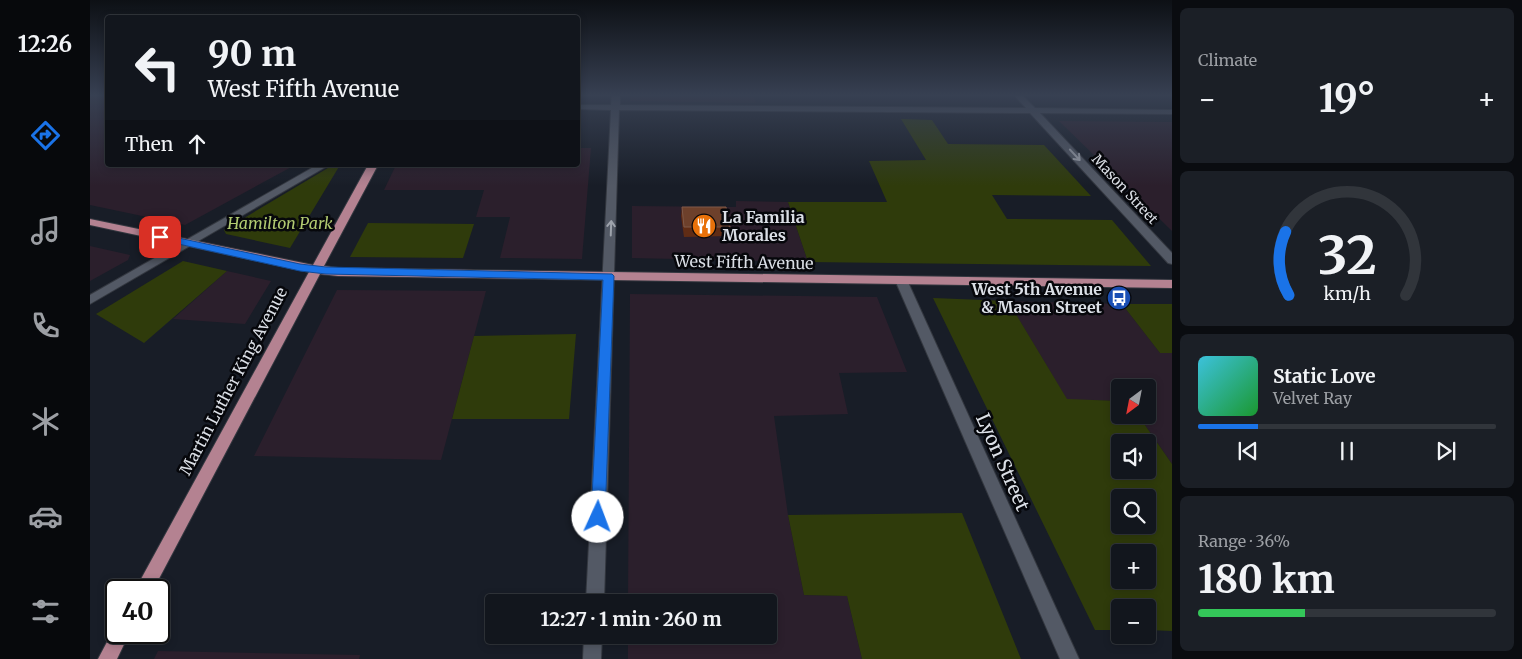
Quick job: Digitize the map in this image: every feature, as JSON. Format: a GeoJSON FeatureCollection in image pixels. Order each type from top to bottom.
{"type":"FeatureCollection","features":[{"type":"Feature","properties":{"kind":"main road","name":"Martin Luther King Avenue"},"geometry":{"type":"LineString","coordinates":[[150,579],[371,167]]}},
{"type":"Feature","properties":{"kind":"main road","name":"West Fifth Avenue"},"geometry":{"type":"LineString","coordinates":[[90,222],[316,270],[1172,284]]}},
{"type":"Feature","properties":{"kind":"main road"},"geometry":{"type":"LineString","coordinates":[[106,659],[114,644]]}},
{"type":"Feature","properties":{"kind":"street"},"geometry":{"type":"LineString","coordinates":[[595,594],[615,125]]}},
{"type":"Feature","properties":{"kind":"street","name":"Mason Street"},"geometry":{"type":"LineString","coordinates":[[1047,125],[1172,260]]}},
{"type":"Feature","properties":{"kind":"street"},"geometry":{"type":"LineString","coordinates":[[90,300],[321,167]]}},
{"type":"Feature","properties":{"kind":"street","name":"Lyon Street"},"geometry":{"type":"LineString","coordinates":[[901,280],[1070,659]]}},
{"type":"Feature","properties":{"kind":"street"},"geometry":{"type":"LineString","coordinates":[[592,659],[593,644]]}},
{"type":"Feature","properties":{"kind":"shaded area"},"geometry":{"type":"Polygon","coordinates":[[[90,125],[105,125],[105,167],[291,167],[185,225],[90,205],[90,125]]]}},
{"type":"Feature","properties":{"kind":"shaded area"},"geometry":{"type":"Polygon","coordinates":[[[1063,125],[1172,125],[1172,231],[1063,125]]]}},
{"type":"Feature","properties":{"kind":"shaded area"},"geometry":{"type":"Polygon","coordinates":[[[580,148],[591,148],[582,259],[500,258],[510,217],[476,217],[484,190],[384,190],[395,167],[580,167],[580,148]]]}},
{"type":"Feature","properties":{"kind":"shaded area"},"geometry":{"type":"Polygon","coordinates":[[[736,201],[788,202],[808,262],[632,258],[632,206],[736,207],[736,201]]]}},
{"type":"Feature","properties":{"kind":"shaded area"},"geometry":{"type":"Polygon","coordinates":[[[90,246],[130,255],[128,260],[90,281],[90,246]]]}},
{"type":"Feature","properties":{"kind":"shaded area"},"geometry":{"type":"Polygon","coordinates":[[[227,271],[271,281],[245,324],[173,319],[227,271]]]}},
{"type":"Feature","properties":{"kind":"shaded area"},"geometry":{"type":"Polygon","coordinates":[[[337,290],[486,291],[441,460],[254,456],[337,290]]]}},
{"type":"Feature","properties":{"kind":"shaded area"},"geometry":{"type":"Polygon","coordinates":[[[630,294],[877,297],[907,372],[839,373],[848,414],[774,416],[788,515],[804,595],[847,596],[862,659],[628,659],[628,644],[777,644],[777,594],[628,594],[630,294]]]}},
{"type":"Feature","properties":{"kind":"shaded area"},"geometry":{"type":"Polygon","coordinates":[[[1008,301],[1122,304],[1160,353],[1172,353],[1172,464],[1156,441],[1156,434],[1151,434],[1144,424],[1156,424],[1156,379],[1111,379],[1111,401],[1067,400],[1008,301]]]}},
{"type":"Feature","properties":{"kind":"shaded area"},"geometry":{"type":"Polygon","coordinates":[[[158,651],[360,655],[359,659],[154,659],[158,651]]]}},
{"type":"Feature","properties":{"kind":"green space"},"geometry":{"type":"Polygon","coordinates":[[[905,125],[935,125],[948,144],[1044,145],[1091,196],[992,195],[1007,219],[1112,220],[1151,266],[808,262],[788,202],[887,202],[869,161],[926,160],[905,125]]]}},
{"type":"Feature","properties":{"kind":"green space","name":"Hamilton Park"},"geometry":{"type":"Polygon","coordinates":[[[330,167],[339,167],[290,248],[226,234],[224,230],[330,167]]]}},
{"type":"Feature","properties":{"kind":"green space"},"geometry":{"type":"Polygon","coordinates":[[[368,223],[474,224],[463,258],[350,257],[368,223]]]}},
{"type":"Feature","properties":{"kind":"green space"},"geometry":{"type":"Polygon","coordinates":[[[183,261],[227,271],[144,343],[96,314],[183,261]]]}},
{"type":"Feature","properties":{"kind":"green space"},"geometry":{"type":"Polygon","coordinates":[[[933,298],[1008,301],[1067,399],[1111,401],[1111,424],[1144,424],[1151,434],[1111,434],[1111,479],[1156,479],[1156,441],[1172,464],[1172,631],[1156,630],[1156,599],[1111,599],[1111,630],[1095,630],[933,298]]]}},
{"type":"Feature","properties":{"kind":"green space"},"geometry":{"type":"Polygon","coordinates":[[[1122,304],[1172,304],[1172,353],[1160,353],[1122,304]]]}},
{"type":"Feature","properties":{"kind":"green space"},"geometry":{"type":"Polygon","coordinates":[[[576,334],[569,419],[452,419],[474,336],[576,334]]]}},
{"type":"Feature","properties":{"kind":"green space"},"geometry":{"type":"Polygon","coordinates":[[[962,513],[1021,659],[862,659],[847,596],[804,595],[788,515],[962,513]]]}},
{"type":"Feature","properties":{"kind":"building"},"geometry":{"type":"Polygon","coordinates":[[[682,207],[726,207],[730,227],[684,227],[682,207]]]}},
{"type":"Feature","properties":{"kind":"place","name":"La Familia Morales"},"geometry":{"type":"Point","coordinates":[704,226]}},
{"type":"Feature","properties":{"kind":"place","name":"West 5th Avenue & Mason Street"},"geometry":{"type":"Point","coordinates":[1119,298]}},
{"type":"Feature","properties":{"kind":"route"},"geometry":{"type":"LineString","coordinates":[[160,237],[300,268],[326,271],[609,276],[598,517]]}}]}
